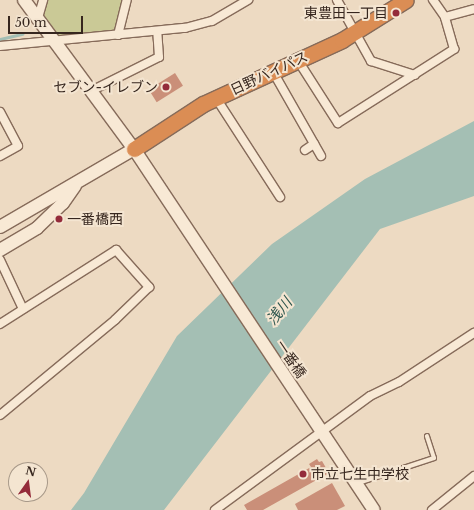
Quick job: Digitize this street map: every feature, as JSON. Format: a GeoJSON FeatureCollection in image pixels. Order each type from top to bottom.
{"type":"FeatureCollection","features":[{"type":"Feature","properties":{"kind":"highway","name":"日野バイパス"},"geometry":{"type":"LineString","coordinates":[[134,149],[216,98],[272,70],[356,32],[406,0]]}},
{"type":"Feature","properties":{"kind":"street","name":"一番橋"},"geometry":{"type":"LineString","coordinates":[[24,0],[134,149],[374,510]]}},
{"type":"Feature","properties":{"kind":"street"},"geometry":{"type":"LineString","coordinates":[[38,18],[43,0]]}},
{"type":"Feature","properties":{"kind":"street"},"geometry":{"type":"LineString","coordinates":[[118,35],[127,0]]}},
{"type":"Feature","properties":{"kind":"street"},"geometry":{"type":"LineString","coordinates":[[0,46],[157,31],[212,21],[248,0]]}},
{"type":"Feature","properties":{"kind":"street"},"geometry":{"type":"LineString","coordinates":[[337,0],[372,61],[415,75]]}},
{"type":"Feature","properties":{"kind":"street"},"geometry":{"type":"LineString","coordinates":[[297,59],[338,124],[454,49],[445,18],[433,0]]}},
{"type":"Feature","properties":{"kind":"street"},"geometry":{"type":"LineString","coordinates":[[445,18],[474,9]]}},
{"type":"Feature","properties":{"kind":"street"},"geometry":{"type":"LineString","coordinates":[[91,91],[159,57],[157,31]]}},
{"type":"Feature","properties":{"kind":"street"},"geometry":{"type":"LineString","coordinates":[[272,70],[321,156]]}},
{"type":"Feature","properties":{"kind":"street"},"geometry":{"type":"LineString","coordinates":[[216,98],[280,197]]}},
{"type":"Feature","properties":{"kind":"street"},"geometry":{"type":"LineString","coordinates":[[0,112],[18,146],[0,156]]}},
{"type":"Feature","properties":{"kind":"street"},"geometry":{"type":"LineString","coordinates":[[305,150],[314,144]]}},
{"type":"Feature","properties":{"kind":"street"},"geometry":{"type":"LineString","coordinates":[[0,227],[134,149]]}},
{"type":"Feature","properties":{"kind":"street"},"geometry":{"type":"LineString","coordinates":[[0,250],[37,228],[64,203],[77,183]]}},
{"type":"Feature","properties":{"kind":"street"},"geometry":{"type":"LineString","coordinates":[[0,324],[116,250],[149,287],[116,320],[0,415]]}},
{"type":"Feature","properties":{"kind":"street"},"geometry":{"type":"LineString","coordinates":[[0,260],[23,309]]}},
{"type":"Feature","properties":{"kind":"street"},"geometry":{"type":"LineString","coordinates":[[215,510],[319,428],[370,396],[399,382],[474,333]]}},
{"type":"Feature","properties":{"kind":"street"},"geometry":{"type":"LineString","coordinates":[[432,510],[474,476]]}},
{"type":"Feature","properties":{"kind":"lane"},"geometry":{"type":"LineString","coordinates":[[357,483],[434,458],[427,436]]}},
{"type":"Feature","properties":{"kind":"shaded area"},"geometry":{"type":"Polygon","coordinates":[[[43,0],[127,0],[118,35],[54,40],[38,18],[43,0]]]}},
{"type":"Feature","properties":{"kind":"water","name":"浅川"},"geometry":{"type":"Polygon","coordinates":[[[474,121],[474,196],[380,229],[164,510],[71,510],[84,493],[177,336],[272,244],[365,179],[474,121]]]}},
{"type":"Feature","properties":{"kind":"building","name":"セブン-イレブン"},"geometry":{"type":"Polygon","coordinates":[[[175,73],[183,86],[157,102],[149,89],[175,73]]]}},
{"type":"Feature","properties":{"kind":"building"},"geometry":{"type":"Polygon","coordinates":[[[317,459],[319,462],[322,461],[329,473],[263,510],[247,510],[244,505],[311,467],[309,464],[317,459]]]}},
{"type":"Feature","properties":{"kind":"building"},"geometry":{"type":"Polygon","coordinates":[[[332,483],[345,506],[337,510],[298,510],[295,504],[332,483]]]}},
{"type":"Feature","properties":{"kind":"waterway"},"geometry":{"type":"LineString","coordinates":[[0,39],[22,34]]}},
{"type":"Feature","properties":{"kind":"place","name":"東豊田一丁目"},"geometry":{"type":"Point","coordinates":[396,13]}},
{"type":"Feature","properties":{"kind":"place","name":"セブン-イレブン"},"geometry":{"type":"Point","coordinates":[166,87]}},
{"type":"Feature","properties":{"kind":"place","name":"一番橋西"},"geometry":{"type":"Point","coordinates":[59,219]}},
{"type":"Feature","properties":{"kind":"place","name":"市立七生中学校"},"geometry":{"type":"Point","coordinates":[303,474]}}]}
